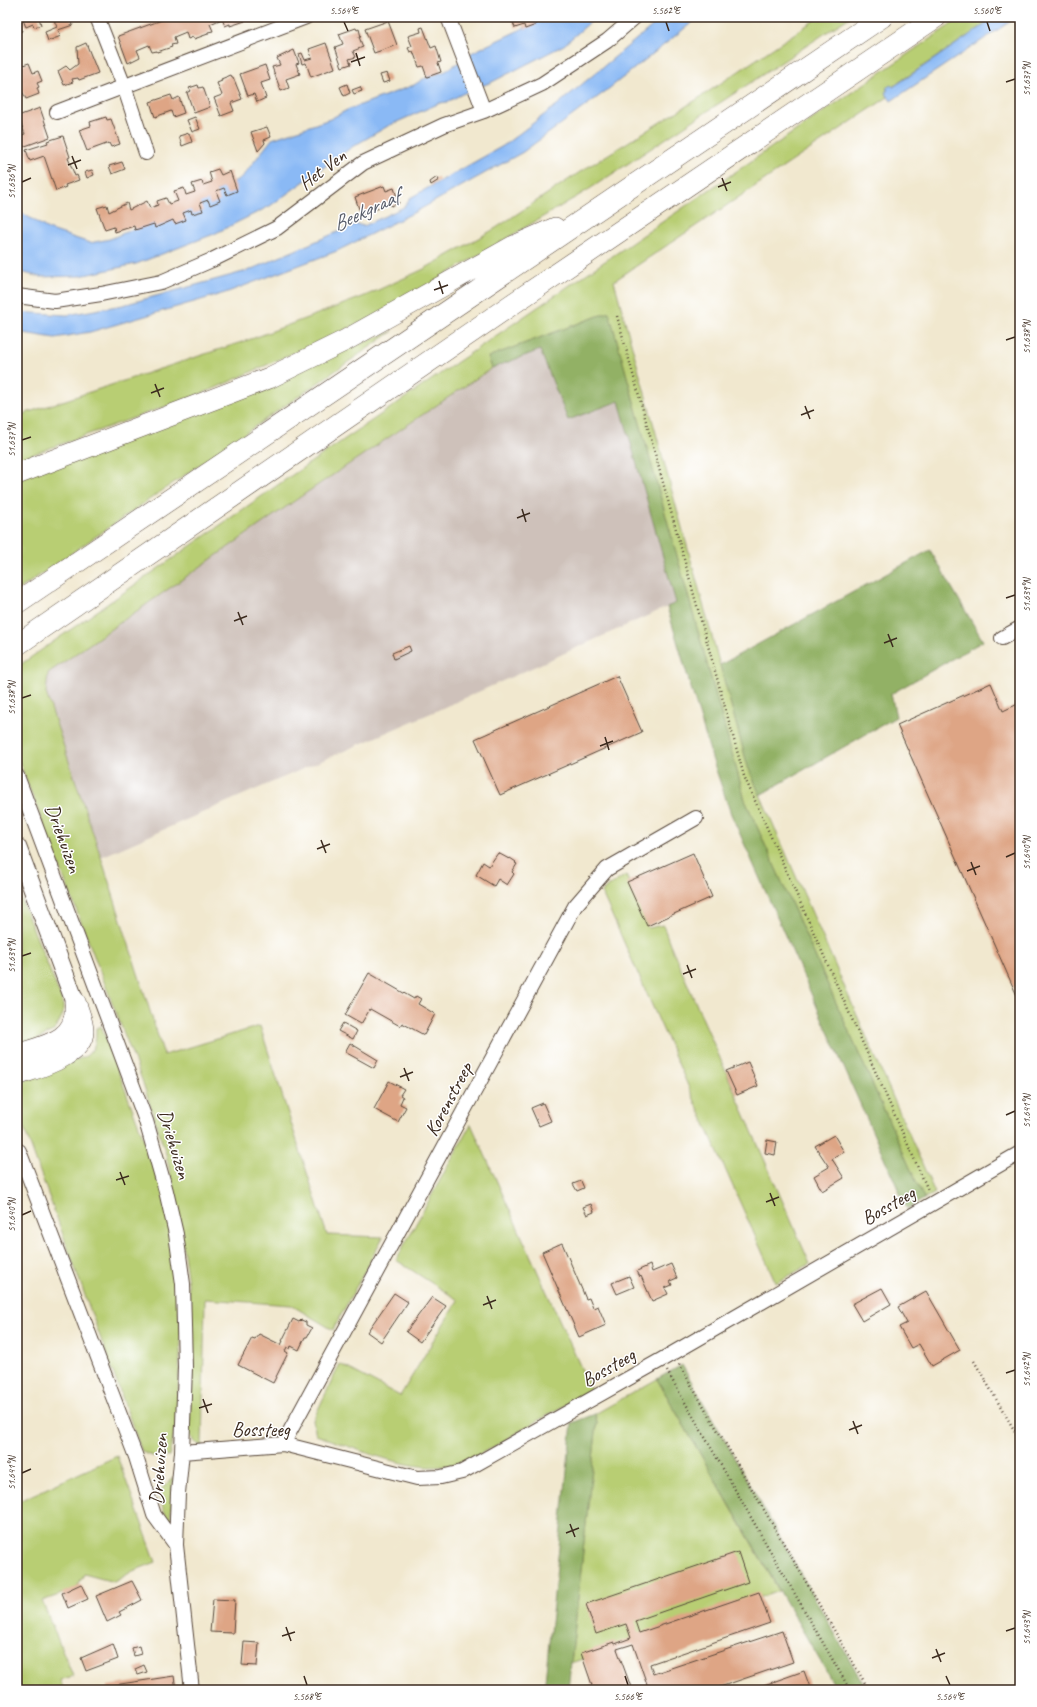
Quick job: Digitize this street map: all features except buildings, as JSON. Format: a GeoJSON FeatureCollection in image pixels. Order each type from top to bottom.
{"type":"FeatureCollection","features":[{"type":"Feature","properties":{"kind":"highway"},"geometry":{"type":"LineString","coordinates":[[17,604],[882,17]]}},
{"type":"Feature","properties":{"kind":"highway"},"geometry":{"type":"LineString","coordinates":[[17,645],[511,305],[936,17]]}},
{"type":"Feature","properties":{"kind":"highway"},"geometry":{"type":"LineString","coordinates":[[17,474],[269,378],[352,337],[514,246],[600,208]]}},
{"type":"Feature","properties":{"kind":"highway"},"geometry":{"type":"LineString","coordinates":[[17,1055],[54,1042],[66,1035],[72,1027],[74,1021],[75,1002]]}},
{"type":"Feature","properties":{"kind":"highway"},"geometry":{"type":"LineString","coordinates":[[17,1075],[59,1059],[71,1051],[78,1043],[83,1035],[83,1027],[75,1002]]}},
{"type":"Feature","properties":{"kind":"main road"},"geometry":{"type":"LineString","coordinates":[[17,847],[75,1002]]}},
{"type":"Feature","properties":{"kind":"street"},"geometry":{"type":"LineString","coordinates":[[97,17],[124,86],[146,153]]}},
{"type":"Feature","properties":{"kind":"street"},"geometry":{"type":"LineString","coordinates":[[57,112],[306,17]]}},
{"type":"Feature","properties":{"kind":"street"},"geometry":{"type":"LineString","coordinates":[[448,17],[484,111]]}},
{"type":"Feature","properties":{"kind":"street","name":"Het Ven"},"geometry":{"type":"LineString","coordinates":[[17,296],[55,301],[161,282],[212,260],[277,228],[363,163],[444,125],[484,111],[542,84],[607,41],[634,17]]}},
{"type":"Feature","properties":{"kind":"street"},"geometry":{"type":"LineString","coordinates":[[1002,638],[1020,628]]}},
{"type":"Feature","properties":{"kind":"street","name":"Driehuizen"},"geometry":{"type":"LineString","coordinates":[[17,776],[146,1121],[166,1191],[176,1234],[183,1284],[185,1367],[182,1452],[178,1493],[176,1545],[192,1690]]}},
{"type":"Feature","properties":{"kind":"street","name":"Korenstreep"},"geometry":{"type":"LineString","coordinates":[[283,1444],[575,906],[607,869],[696,818]]}},
{"type":"Feature","properties":{"kind":"street","name":"Driehuizen"},"geometry":{"type":"LineString","coordinates":[[19,1151],[136,1457],[154,1515],[176,1545]]}},
{"type":"Feature","properties":{"kind":"street","name":"Bossteeg"},"geometry":{"type":"LineString","coordinates":[[182,1452],[283,1444],[417,1478],[441,1478],[462,1472],[661,1360],[1020,1153]]}},
{"type":"Feature","properties":{"kind":"path"},"geometry":{"type":"LineString","coordinates":[[617,316],[744,776],[933,1202]]}},
{"type":"Feature","properties":{"kind":"path"},"geometry":{"type":"LineString","coordinates":[[673,1352],[869,1690]]}},
{"type":"Feature","properties":{"kind":"path"},"geometry":{"type":"LineString","coordinates":[[661,1360],[850,1690]]}},
{"type":"Feature","properties":{"kind":"path"},"geometry":{"type":"LineString","coordinates":[[974,1361],[1020,1440]]}},
{"type":"Feature","properties":{"kind":"shaded area"},"geometry":{"type":"Polygon","coordinates":[[[540,350],[568,420],[619,401],[676,603],[438,710],[101,857],[46,693],[48,673],[306,493],[492,368],[540,350]]]}},
{"type":"Feature","properties":{"kind":"green space"},"geometry":{"type":"Polygon","coordinates":[[[819,17],[850,17],[588,190],[378,315],[211,390],[17,460],[17,416],[254,338],[365,296],[424,269],[496,228],[583,170],[696,100],[819,17]]]}},
{"type":"Feature","properties":{"kind":"green space"},"geometry":{"type":"Polygon","coordinates":[[[962,17],[996,17],[892,87],[886,89],[888,90],[885,92],[888,97],[614,281],[748,767],[935,1193],[924,1199],[745,800],[609,312],[488,357],[492,368],[306,493],[48,673],[46,693],[101,857],[164,1055],[260,1026],[327,1235],[383,1237],[333,1330],[291,1305],[205,1299],[202,1446],[194,1442],[189,1433],[193,1349],[188,1283],[177,1204],[166,1154],[142,1080],[17,756],[17,667],[282,482],[962,17]]]}},
{"type":"Feature","properties":{"kind":"green space"},"geometry":{"type":"Polygon","coordinates":[[[609,312],[745,800],[924,1199],[907,1209],[731,814],[712,758],[667,607],[676,603],[619,401],[568,420],[540,350],[492,368],[488,357],[609,312]]]}},
{"type":"Feature","properties":{"kind":"green space"},"geometry":{"type":"Polygon","coordinates":[[[393,331],[17,591],[17,478],[393,331]]]}},
{"type":"Feature","properties":{"kind":"green space"},"geometry":{"type":"Polygon","coordinates":[[[930,550],[983,641],[891,694],[896,717],[760,795],[748,767],[720,665],[930,550]]]}},
{"type":"Feature","properties":{"kind":"green space"},"geometry":{"type":"Polygon","coordinates":[[[626,875],[648,928],[663,925],[810,1264],[776,1283],[602,893],[606,888],[626,875]]]}},
{"type":"Feature","properties":{"kind":"green space"},"geometry":{"type":"Polygon","coordinates":[[[17,889],[63,1003],[63,1014],[55,1030],[17,1050],[17,889]]]}},
{"type":"Feature","properties":{"kind":"green space"},"geometry":{"type":"Polygon","coordinates":[[[101,1026],[164,1192],[177,1277],[181,1340],[176,1424],[169,1456],[155,1457],[142,1452],[23,1125],[17,1127],[17,1083],[86,1056],[95,1044],[96,1028],[101,1026]]]}},
{"type":"Feature","properties":{"kind":"green space"},"geometry":{"type":"Polygon","coordinates":[[[471,1124],[591,1390],[480,1454],[455,1464],[430,1467],[416,1466],[373,1455],[316,1435],[313,1420],[340,1364],[400,1396],[458,1300],[396,1260],[471,1124]]]}},
{"type":"Feature","properties":{"kind":"green space"},"geometry":{"type":"Polygon","coordinates":[[[682,1365],[867,1690],[837,1690],[657,1379],[682,1365]]]}},
{"type":"Feature","properties":{"kind":"green space"},"geometry":{"type":"Polygon","coordinates":[[[657,1379],[779,1591],[571,1663],[597,1422],[595,1414],[657,1379]]]}},
{"type":"Feature","properties":{"kind":"green space"},"geometry":{"type":"Polygon","coordinates":[[[595,1414],[597,1422],[568,1690],[544,1690],[572,1423],[595,1414]]]}},
{"type":"Feature","properties":{"kind":"green space"},"geometry":{"type":"Polygon","coordinates":[[[117,1456],[156,1562],[133,1571],[114,1582],[84,1574],[76,1589],[42,1601],[73,1676],[60,1680],[64,1690],[17,1690],[17,1502],[117,1456]]]}},
{"type":"Feature","properties":{"kind":"green space"},"geometry":{"type":"Polygon","coordinates":[[[173,1478],[170,1526],[158,1495],[165,1485],[173,1478]]]}},
{"type":"Feature","properties":{"kind":"water"},"geometry":{"type":"Polygon","coordinates":[[[547,17],[596,17],[564,45],[494,81],[388,126],[352,147],[270,206],[214,234],[136,264],[80,276],[40,277],[17,271],[17,210],[48,229],[90,243],[110,239],[201,200],[242,177],[272,139],[330,119],[347,110],[414,85],[423,79],[446,71],[473,52],[547,17]]]}},
{"type":"Feature","properties":{"kind":"water"},"geometry":{"type":"Polygon","coordinates":[[[663,17],[699,17],[606,91],[523,152],[417,211],[337,251],[225,293],[90,332],[55,338],[17,332],[17,312],[67,315],[123,305],[247,271],[356,224],[364,226],[404,207],[410,198],[503,146],[557,105],[663,17]]]}},
{"type":"Feature","properties":{"kind":"water"},"geometry":{"type":"Polygon","coordinates":[[[996,17],[1017,17],[891,101],[885,92],[888,90],[886,88],[891,85],[893,87],[996,17]]]}},
{"type":"Feature","properties":{"kind":"water label","name":"Beekgraaf"},"geometry":{"type":"Point","coordinates":[366,210]}}]}
